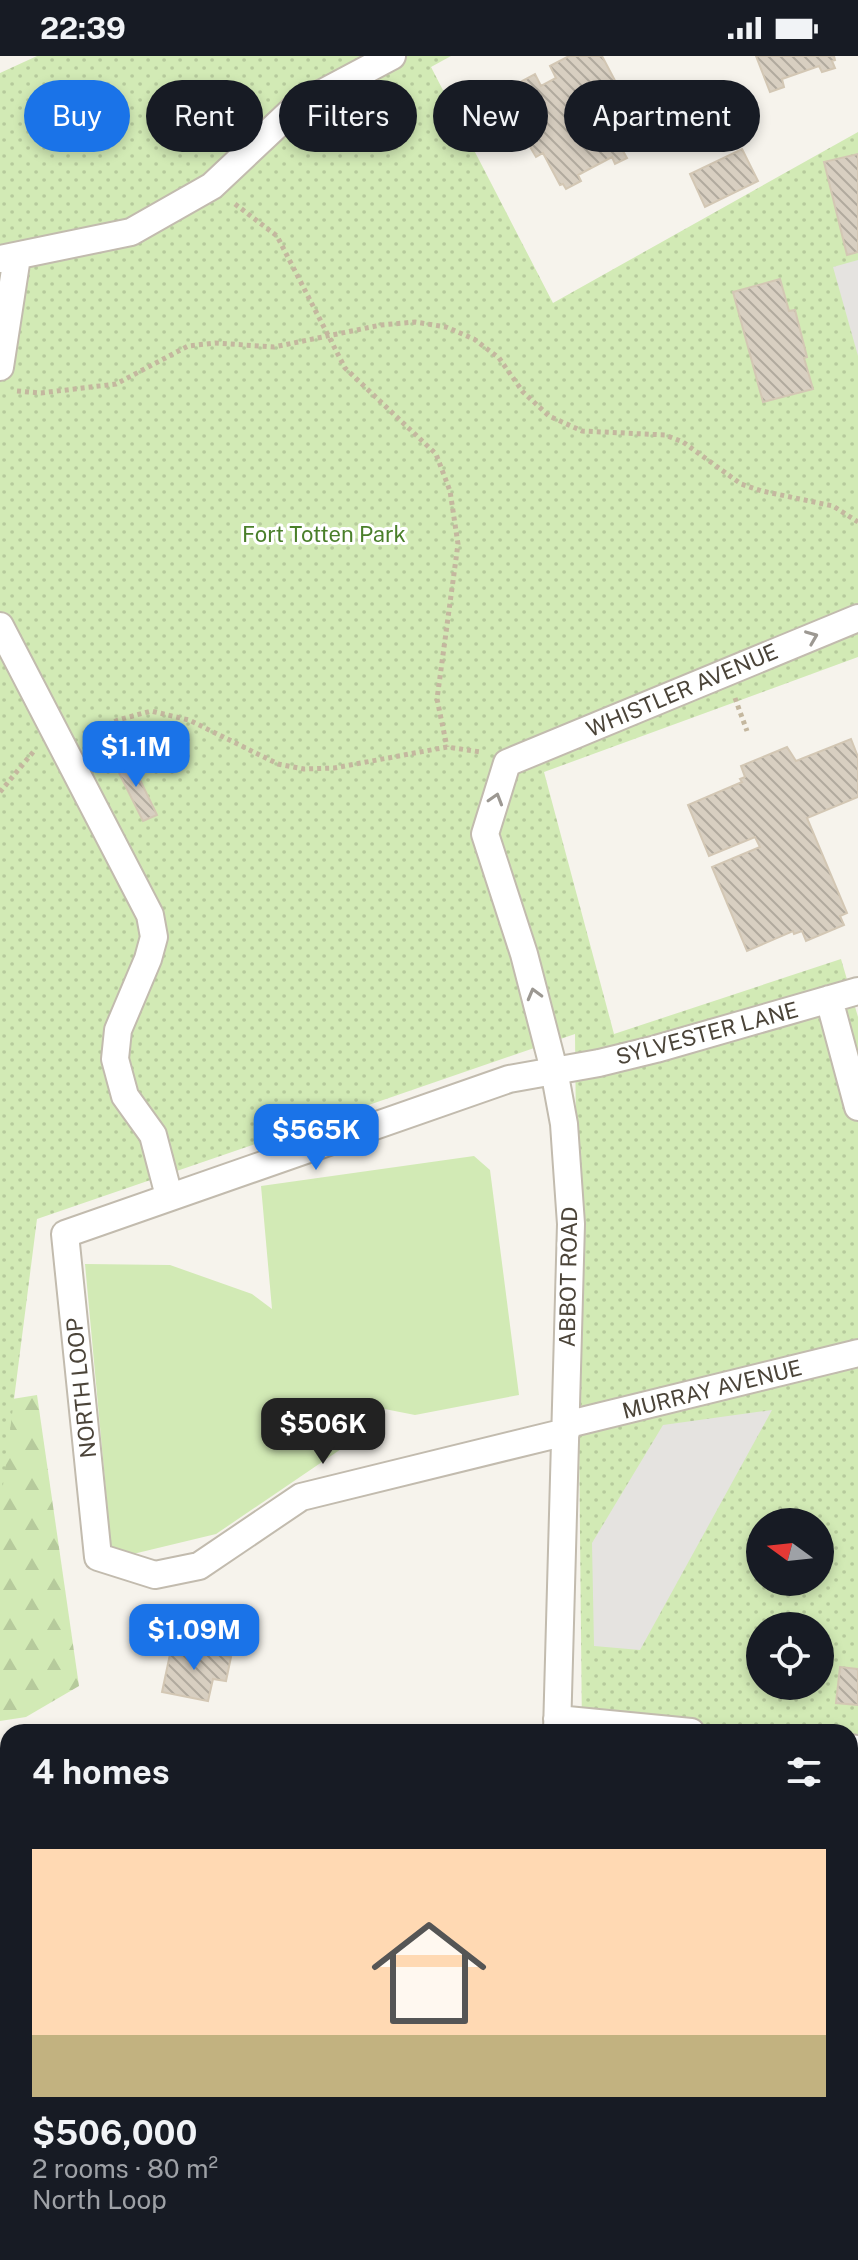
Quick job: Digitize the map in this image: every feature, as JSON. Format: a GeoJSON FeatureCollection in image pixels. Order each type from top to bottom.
{"type":"FeatureCollection","features":[{"type":"Feature","properties":{"kind":"street"},"geometry":{"type":"LineString","coordinates":[[0,367],[9,258],[131,232],[212,186],[296,107],[392,56]]}},
{"type":"Feature","properties":{"kind":"street","name":"WHISTLER AVENUE"},"geometry":{"type":"LineString","coordinates":[[499,758],[858,618]]}},
{"type":"Feature","properties":{"kind":"street"},"geometry":{"type":"LineString","coordinates":[[0,626],[150,915],[154,937],[118,1030],[115,1059],[125,1096],[153,1135],[169,1196]]}},
{"type":"Feature","properties":{"kind":"street","name":"ABBOT ROAD"},"geometry":{"type":"LineString","coordinates":[[499,758],[485,834],[524,954],[554,1070],[564,1124],[571,1224],[557,1724]]}},
{"type":"Feature","properties":{"kind":"street","name":"SYLVESTER LANE"},"geometry":{"type":"LineString","coordinates":[[554,1070],[656,1049],[858,991]]}},
{"type":"Feature","properties":{"kind":"street"},"geometry":{"type":"LineString","coordinates":[[829,999],[858,1107]]}},
{"type":"Feature","properties":{"kind":"street","name":"NORTH LOOP"},"geometry":{"type":"LineString","coordinates":[[554,1070],[509,1079],[65,1234],[98,1557],[155,1575],[199,1566],[301,1497],[565,1428]]}},
{"type":"Feature","properties":{"kind":"street","name":"MURRAY AVENUE"},"geometry":{"type":"LineString","coordinates":[[565,1428],[858,1353]]}},
{"type":"Feature","properties":{"kind":"path"},"geometry":{"type":"LineString","coordinates":[[212,186],[277,236],[345,368],[436,454],[450,491],[458,544],[437,699],[447,747]]}},
{"type":"Feature","properties":{"kind":"path"},"geometry":{"type":"LineString","coordinates":[[14,390],[41,393],[116,384],[188,346],[215,343],[274,347],[381,325],[415,322],[446,327],[474,339],[499,358],[523,392],[549,416],[582,431],[665,435],[683,442],[741,484],[833,506],[858,522]]}},
{"type":"Feature","properties":{"kind":"path"},"geometry":{"type":"LineString","coordinates":[[0,792],[56,737],[151,711],[189,720],[278,764],[304,769],[334,768],[447,747],[499,758]]}},
{"type":"Feature","properties":{"kind":"green space","name":"Fort Totten Park"},"geometry":{"type":"Polygon","coordinates":[[[37,56],[451,56],[431,67],[438,80],[433,80],[433,152],[475,152],[553,303],[858,132],[858,657],[544,772],[614,1034],[841,959],[858,1017],[858,1724],[582,1724],[575,1034],[37,1219],[0,1509],[0,73],[37,56]]]}},
{"type":"Feature","properties":{"kind":"green space"},"geometry":{"type":"Polygon","coordinates":[[[474,1156],[490,1170],[519,1395],[415,1415],[334,1399],[347,1445],[216,1534],[133,1554],[111,1546],[85,1264],[170,1265],[252,1294],[272,1309],[261,1186],[474,1156]]]}},
{"type":"Feature","properties":{"kind":"green space"},"geometry":{"type":"Polygon","coordinates":[[[37,1395],[79,1686],[26,1717],[0,1721],[0,1401],[37,1395]]]}},
{"type":"Feature","properties":{"kind":"shaded area"},"geometry":{"type":"Polygon","coordinates":[[[858,260],[858,356],[833,267],[858,260]]]}},
{"type":"Feature","properties":{"kind":"shaded area"},"geometry":{"type":"Polygon","coordinates":[[[772,1410],[640,1650],[594,1646],[592,1543],[663,1425],[772,1410]]]}},
{"type":"Feature","properties":{"kind":"building"},"geometry":{"type":"Polygon","coordinates":[[[569,56],[602,56],[615,80],[564,80],[564,152],[624,152],[627,158],[615,164],[612,157],[578,175],[581,181],[566,189],[563,184],[560,185],[543,153],[536,157],[533,152],[548,152],[548,82],[556,78],[550,66],[569,56]]]}},
{"type":"Feature","properties":{"kind":"building"},"geometry":{"type":"Polygon","coordinates":[[[756,56],[834,56],[835,60],[832,61],[835,68],[822,72],[819,66],[782,79],[784,87],[770,92],[756,56]]]}},
{"type":"Feature","properties":{"kind":"building"},"geometry":{"type":"Polygon","coordinates":[[[535,74],[538,80],[524,80],[535,74]]]}},
{"type":"Feature","properties":{"kind":"building"},"geometry":{"type":"Polygon","coordinates":[[[736,152],[744,152],[758,181],[705,207],[690,174],[736,152]]]}},
{"type":"Feature","properties":{"kind":"building"},"geometry":{"type":"Polygon","coordinates":[[[858,154],[858,252],[847,255],[824,162],[858,154]]]}},
{"type":"Feature","properties":{"kind":"building"},"geometry":{"type":"Polygon","coordinates":[[[780,279],[789,311],[795,310],[813,389],[763,402],[733,292],[780,279]]]}},
{"type":"Feature","properties":{"kind":"building"},"geometry":{"type":"Polygon","coordinates":[[[851,739],[858,757],[858,797],[807,818],[847,913],[840,916],[844,925],[806,941],[802,931],[794,934],[793,931],[747,951],[712,867],[760,847],[755,837],[709,856],[688,805],[742,782],[740,779],[745,777],[741,766],[787,747],[796,761],[851,739]]]}},
{"type":"Feature","properties":{"kind":"building"},"geometry":{"type":"Polygon","coordinates":[[[129,757],[157,815],[143,821],[115,765],[129,757]]]}},
{"type":"Feature","properties":{"kind":"building"},"geometry":{"type":"Polygon","coordinates":[[[172,1645],[231,1657],[226,1681],[213,1679],[208,1701],[162,1692],[172,1645]]]}},
{"type":"Feature","properties":{"kind":"building"},"geometry":{"type":"Polygon","coordinates":[[[840,1667],[858,1669],[858,1705],[836,1703],[840,1667]]]}}]}
